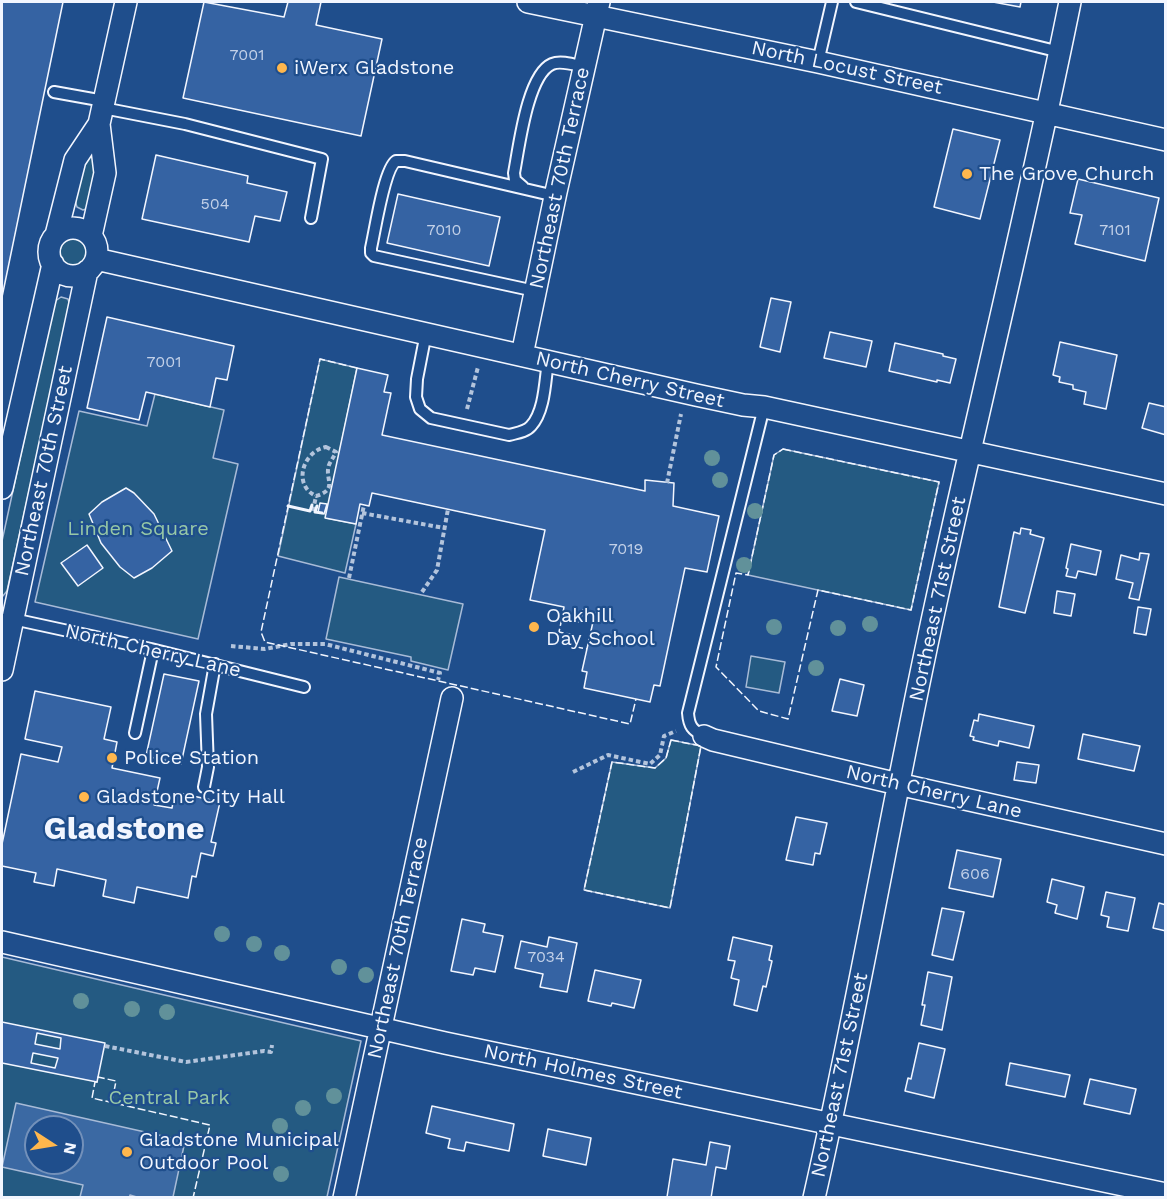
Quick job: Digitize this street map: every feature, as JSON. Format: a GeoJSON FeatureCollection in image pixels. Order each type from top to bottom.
{"type":"FeatureCollection","features":[{"type":"Feature","properties":{"kind":"street"},"geometry":{"type":"LineString","coordinates":[[91,236],[105,172],[102,111],[126,2]]}},
{"type":"Feature","properties":{"kind":"street","name":"North Locust Street"},"geometry":{"type":"LineString","coordinates":[[528,2],[598,9],[818,62],[1166,140]]}},
{"type":"Feature","properties":{"kind":"street","name":"Northeast 71st Street"},"geometry":{"type":"LineString","coordinates":[[814,1197],[831,1124],[935,606],[1048,112],[1070,2]]}},
{"type":"Feature","properties":{"kind":"street","name":"Northeast 70th Terrace"},"geometry":{"type":"LineString","coordinates":[[522,355],[555,195],[598,9]]}},
{"type":"Feature","properties":{"kind":"street"},"geometry":{"type":"LineString","coordinates":[[56,235],[70,228],[85,231],[91,236],[95,243],[91,265],[72,276],[58,270],[53,264],[50,249],[56,235],[75,160],[102,111]]}},
{"type":"Feature","properties":{"kind":"street","name":"Northeast 70th Street"},"geometry":{"type":"LineString","coordinates":[[2,488],[9,426],[53,264]]}},
{"type":"Feature","properties":{"kind":"street","name":"North Cherry Street"},"geometry":{"type":"LineString","coordinates":[[91,265],[426,333],[743,405],[764,407],[1166,494]]}},
{"type":"Feature","properties":{"kind":"street","name":"Northeast 70th Street"},"geometry":{"type":"LineString","coordinates":[[2,670],[7,619],[91,265]]}},
{"type":"Feature","properties":{"kind":"street","name":"Northeast 70th Terrace"},"geometry":{"type":"LineString","coordinates":[[344,1197],[452,698]]}},
{"type":"Feature","properties":{"kind":"street","name":"North Cherry Lane"},"geometry":{"type":"LineString","coordinates":[[697,731],[713,740],[1166,844]]}},
{"type":"Feature","properties":{"kind":"street","name":"North Holmes Street"},"geometry":{"type":"LineString","coordinates":[[2,942],[381,1029],[1166,1194]]}},
{"type":"Feature","properties":{"kind":"lane"},"geometry":{"type":"LineString","coordinates":[[818,62],[832,2]]}},
{"type":"Feature","properties":{"kind":"lane"},"geometry":{"type":"LineString","coordinates":[[855,2],[1060,52]]}},
{"type":"Feature","properties":{"kind":"lane"},"geometry":{"type":"LineString","coordinates":[[523,187],[515,180],[514,173],[536,81],[553,63],[561,62],[584,67]]}},
{"type":"Feature","properties":{"kind":"lane"},"geometry":{"type":"LineString","coordinates":[[54,92],[102,111],[185,124],[322,159],[311,218]]}},
{"type":"Feature","properties":{"kind":"lane"},"geometry":{"type":"LineString","coordinates":[[535,291],[378,257],[371,253],[377,215],[389,168],[396,161],[405,161],[555,195]]}},
{"type":"Feature","properties":{"kind":"lane"},"geometry":{"type":"LineString","coordinates":[[426,333],[416,397],[420,409],[431,418],[509,435],[520,432],[531,426],[539,410],[548,361]]}},
{"type":"Feature","properties":{"kind":"lane"},"geometry":{"type":"LineString","coordinates":[[697,731],[688,713],[764,407]]}},
{"type":"Feature","properties":{"kind":"lane","name":"North Cherry Lane"},"geometry":{"type":"LineString","coordinates":[[7,619],[215,664],[304,687]]}},
{"type":"Feature","properties":{"kind":"lane"},"geometry":{"type":"LineString","coordinates":[[135,733],[153,650]]}},
{"type":"Feature","properties":{"kind":"lane"},"geometry":{"type":"LineString","coordinates":[[204,788],[208,767],[206,714],[215,664]]}},
{"type":"Feature","properties":{"kind":"path"},"geometry":{"type":"LineString","coordinates":[[464,425],[481,357]]}},
{"type":"Feature","properties":{"kind":"path"},"geometry":{"type":"LineString","coordinates":[[667,483],[686,392]]}},
{"type":"Feature","properties":{"kind":"path"},"geometry":{"type":"LineString","coordinates":[[326,447],[336,452],[329,466],[331,485],[322,494],[316,496],[311,494],[304,485],[302,473],[310,456],[316,450],[326,447]]}},
{"type":"Feature","properties":{"kind":"path"},"geometry":{"type":"LineString","coordinates":[[313,512],[316,496]]}},
{"type":"Feature","properties":{"kind":"path"},"geometry":{"type":"LineString","coordinates":[[349,578],[364,505]]}},
{"type":"Feature","properties":{"kind":"path"},"geometry":{"type":"LineString","coordinates":[[422,592],[437,570],[448,509]]}},
{"type":"Feature","properties":{"kind":"path"},"geometry":{"type":"LineString","coordinates":[[362,513],[444,528]]}},
{"type":"Feature","properties":{"kind":"path"},"geometry":{"type":"LineString","coordinates":[[231,646],[265,649],[279,645],[326,644],[440,673],[435,694],[452,698]]}},
{"type":"Feature","properties":{"kind":"path"},"geometry":{"type":"LineString","coordinates":[[573,772],[608,755],[650,764],[660,755],[664,736],[697,731]]}},
{"type":"Feature","properties":{"kind":"path"},"geometry":{"type":"LineString","coordinates":[[105,1046],[186,1062],[264,1051],[271,1052],[272,1045]]}},
{"type":"Feature","properties":{"kind":"green space"},"geometry":{"type":"Polygon","coordinates":[[[90,151],[99,153],[89,208],[83,210],[77,207],[76,194],[90,151]]]}},
{"type":"Feature","properties":{"kind":"green space"},"geometry":{"type":"Polygon","coordinates":[[[73,238],[83,242],[87,252],[83,262],[73,266],[63,262],[59,252],[63,242],[73,238]]]}},
{"type":"Feature","properties":{"kind":"green space"},"geometry":{"type":"Polygon","coordinates":[[[61,297],[68,299],[70,306],[7,591],[2,597],[2,541],[54,302],[61,297]]]}},
{"type":"Feature","properties":{"kind":"green space"},"geometry":{"type":"Polygon","coordinates":[[[320,359],[357,368],[326,518],[356,524],[345,573],[278,556],[320,359]]]}},
{"type":"Feature","properties":{"kind":"green space","name":"Linden Square"},"geometry":{"type":"Polygon","coordinates":[[[155,394],[224,410],[213,458],[238,464],[198,639],[35,602],[79,411],[147,426],[155,394]]]}},
{"type":"Feature","properties":{"kind":"green space"},"geometry":{"type":"Polygon","coordinates":[[[783,449],[939,482],[911,610],[748,575],[774,455],[783,449]]]}},
{"type":"Feature","properties":{"kind":"green space"},"geometry":{"type":"Polygon","coordinates":[[[339,577],[463,604],[448,670],[411,661],[411,657],[326,639],[339,577]]]}},
{"type":"Feature","properties":{"kind":"green space"},"geometry":{"type":"Polygon","coordinates":[[[751,656],[785,662],[779,693],[746,687],[751,656]]]}},
{"type":"Feature","properties":{"kind":"green space"},"geometry":{"type":"Polygon","coordinates":[[[671,740],[701,746],[670,908],[584,890],[612,762],[655,768],[666,758],[671,740]]]}},
{"type":"Feature","properties":{"kind":"green space","name":"Central Park"},"geometry":{"type":"Polygon","coordinates":[[[2,957],[361,1041],[327,1197],[2,1198],[2,957]]]}},
{"type":"Feature","properties":{"kind":"shaded area","name":"Gladstone Municipal Outdoor Pool"},"geometry":{"type":"Polygon","coordinates":[[[16,1103],[69,1115],[24,1115],[24,1172],[2,1167],[16,1103]]]}},
{"type":"Feature","properties":{"kind":"shaded area","name":"Gladstone Municipal Outdoor Pool"},"geometry":{"type":"Polygon","coordinates":[[[84,1118],[185,1141],[173,1197],[140,1198],[130,1195],[129,1198],[80,1197],[83,1185],[38,1175],[84,1175],[84,1118]]]}},
{"type":"Feature","properties":{"kind":"building"},"geometry":{"type":"Polygon","coordinates":[[[2,2],[63,2],[2,297],[2,2]]]}},
{"type":"Feature","properties":{"kind":"building","name":"iWerx Gladstone"},"geometry":{"type":"Polygon","coordinates":[[[204,2],[284,17],[288,2],[321,2],[316,25],[382,39],[361,136],[183,98],[204,2]]]}},
{"type":"Feature","properties":{"kind":"building"},"geometry":{"type":"Polygon","coordinates":[[[993,2],[1021,2],[1020,7],[993,2]]]}},
{"type":"Feature","properties":{"kind":"building","name":"The Grove Church"},"geometry":{"type":"Polygon","coordinates":[[[953,129],[1000,140],[980,219],[934,207],[953,129]]]}},
{"type":"Feature","properties":{"kind":"building"},"geometry":{"type":"Polygon","coordinates":[[[156,155],[248,176],[247,183],[287,192],[280,221],[255,216],[249,242],[142,219],[156,155]]]}},
{"type":"Feature","properties":{"kind":"building"},"geometry":{"type":"Polygon","coordinates":[[[1078,179],[1159,198],[1145,261],[1075,244],[1082,215],[1070,213],[1078,179]]]}},
{"type":"Feature","properties":{"kind":"building"},"geometry":{"type":"Polygon","coordinates":[[[398,194],[500,217],[489,266],[387,243],[398,194]]]}},
{"type":"Feature","properties":{"kind":"building"},"geometry":{"type":"Polygon","coordinates":[[[771,298],[791,302],[780,352],[760,347],[771,298]]]}},
{"type":"Feature","properties":{"kind":"building"},"geometry":{"type":"Polygon","coordinates":[[[107,317],[234,346],[227,380],[216,378],[210,407],[146,392],[139,420],[87,408],[107,317]]]}},
{"type":"Feature","properties":{"kind":"building"},"geometry":{"type":"Polygon","coordinates":[[[830,332],[872,341],[866,367],[824,358],[830,332]]]}},
{"type":"Feature","properties":{"kind":"building"},"geometry":{"type":"Polygon","coordinates":[[[1060,342],[1117,355],[1106,409],[1084,404],[1086,392],[1073,389],[1073,385],[1059,382],[1060,377],[1053,375],[1060,342]]]}},
{"type":"Feature","properties":{"kind":"building"},"geometry":{"type":"Polygon","coordinates":[[[895,343],[956,359],[950,383],[889,371],[895,343]]]}},
{"type":"Feature","properties":{"kind":"building","name":"Oakhill Day School"},"geometry":{"type":"Polygon","coordinates":[[[357,368],[388,375],[384,392],[391,393],[382,435],[645,491],[645,480],[674,483],[673,506],[719,516],[707,572],[685,568],[660,686],[654,685],[650,702],[584,688],[587,672],[582,671],[595,613],[583,610],[580,622],[562,618],[564,607],[530,600],[545,530],[372,493],[369,506],[360,504],[356,524],[325,518],[357,368]]]}},
{"type":"Feature","properties":{"kind":"building"},"geometry":{"type":"Polygon","coordinates":[[[1149,403],[1166,407],[1166,435],[1142,428],[1149,403]]]}},
{"type":"Feature","properties":{"kind":"building"},"geometry":{"type":"Polygon","coordinates":[[[126,488],[154,514],[172,551],[152,568],[134,578],[120,567],[101,543],[89,514],[102,502],[126,488]]]}},
{"type":"Feature","properties":{"kind":"building"},"geometry":{"type":"Polygon","coordinates":[[[320,503],[327,504],[324,514],[318,512],[320,503]]]}},
{"type":"Feature","properties":{"kind":"building"},"geometry":{"type":"Polygon","coordinates":[[[1021,528],[1031,530],[1030,534],[1044,538],[1025,613],[999,607],[1014,532],[1020,534],[1021,528]]]}},
{"type":"Feature","properties":{"kind":"building"},"geometry":{"type":"Polygon","coordinates":[[[1071,544],[1101,551],[1096,575],[1078,571],[1076,578],[1066,576],[1071,544]]]}},
{"type":"Feature","properties":{"kind":"building"},"geometry":{"type":"Polygon","coordinates":[[[87,545],[103,568],[78,586],[61,563],[87,545]]]}},
{"type":"Feature","properties":{"kind":"building"},"geometry":{"type":"Polygon","coordinates":[[[1140,553],[1149,554],[1139,600],[1129,598],[1133,583],[1116,579],[1121,555],[1139,560],[1140,553]]]}},
{"type":"Feature","properties":{"kind":"building"},"geometry":{"type":"Polygon","coordinates":[[[1057,591],[1075,594],[1071,616],[1054,613],[1057,591]]]}},
{"type":"Feature","properties":{"kind":"building"},"geometry":{"type":"Polygon","coordinates":[[[1138,607],[1151,609],[1146,635],[1134,633],[1138,607]]]}},
{"type":"Feature","properties":{"kind":"building"},"geometry":{"type":"Polygon","coordinates":[[[164,674],[199,681],[181,764],[146,756],[164,674]]]}},
{"type":"Feature","properties":{"kind":"building"},"geometry":{"type":"Polygon","coordinates":[[[840,679],[864,685],[857,716],[832,711],[840,679]]]}},
{"type":"Feature","properties":{"kind":"building","name":"Gladstone City Hall"},"geometry":{"type":"Polygon","coordinates":[[[35,691],[111,707],[104,739],[117,742],[112,768],[160,778],[154,805],[172,808],[175,792],[220,802],[211,842],[216,843],[213,856],[201,853],[196,877],[192,876],[188,898],[137,887],[134,903],[103,896],[106,880],[57,869],[54,886],[34,882],[36,873],[2,866],[2,844],[21,754],[58,762],[62,747],[25,739],[35,691]]]}},
{"type":"Feature","properties":{"kind":"building"},"geometry":{"type":"Polygon","coordinates":[[[979,714],[1034,726],[1029,748],[999,741],[998,746],[973,740],[974,737],[970,736],[974,720],[978,721],[979,714]]]}},
{"type":"Feature","properties":{"kind":"building"},"geometry":{"type":"Polygon","coordinates":[[[1083,734],[1140,746],[1134,771],[1078,759],[1083,734]]]}},
{"type":"Feature","properties":{"kind":"building"},"geometry":{"type":"Polygon","coordinates":[[[1017,762],[1039,765],[1036,783],[1014,780],[1017,762]]]}},
{"type":"Feature","properties":{"kind":"building"},"geometry":{"type":"Polygon","coordinates":[[[796,817],[827,823],[820,854],[815,853],[813,865],[786,860],[796,817]]]}},
{"type":"Feature","properties":{"kind":"building"},"geometry":{"type":"Polygon","coordinates":[[[957,850],[1001,859],[993,897],[949,888],[957,850]]]}},
{"type":"Feature","properties":{"kind":"building"},"geometry":{"type":"Polygon","coordinates":[[[1052,879],[1084,887],[1077,919],[1055,913],[1057,905],[1047,902],[1052,879]]]}},
{"type":"Feature","properties":{"kind":"building"},"geometry":{"type":"Polygon","coordinates":[[[1106,892],[1135,898],[1128,931],[1107,927],[1109,917],[1101,915],[1106,892]]]}},
{"type":"Feature","properties":{"kind":"building"},"geometry":{"type":"Polygon","coordinates":[[[1159,903],[1166,905],[1166,931],[1153,928],[1159,903]]]}},
{"type":"Feature","properties":{"kind":"building"},"geometry":{"type":"Polygon","coordinates":[[[942,908],[964,912],[953,960],[932,955],[942,908]]]}},
{"type":"Feature","properties":{"kind":"building"},"geometry":{"type":"Polygon","coordinates":[[[462,919],[485,924],[483,932],[503,936],[495,972],[475,968],[473,975],[451,971],[462,919]]]}},
{"type":"Feature","properties":{"kind":"building"},"geometry":{"type":"Polygon","coordinates":[[[549,937],[577,943],[567,992],[540,987],[543,974],[515,968],[521,941],[547,947],[549,937]]]}},
{"type":"Feature","properties":{"kind":"building"},"geometry":{"type":"Polygon","coordinates":[[[733,937],[772,946],[769,960],[772,961],[766,987],[763,986],[757,1011],[734,1005],[739,980],[731,978],[735,961],[728,960],[733,937]]]}},
{"type":"Feature","properties":{"kind":"building"},"geometry":{"type":"Polygon","coordinates":[[[595,970],[641,980],[634,1008],[588,1001],[595,970]]]}},
{"type":"Feature","properties":{"kind":"building"},"geometry":{"type":"Polygon","coordinates":[[[928,972],[952,977],[942,1030],[921,1025],[928,972]]]}},
{"type":"Feature","properties":{"kind":"building"},"geometry":{"type":"Polygon","coordinates":[[[2,1022],[105,1043],[97,1082],[2,1063],[2,1022]],[[37,1033],[35,1044],[60,1049],[61,1038],[37,1033]],[[33,1053],[31,1063],[55,1068],[58,1058],[33,1053]]]}},
{"type":"Feature","properties":{"kind":"building"},"geometry":{"type":"Polygon","coordinates":[[[919,1043],[945,1049],[934,1098],[905,1091],[908,1078],[911,1079],[919,1043]]]}},
{"type":"Feature","properties":{"kind":"building"},"geometry":{"type":"Polygon","coordinates":[[[1010,1063],[1070,1075],[1065,1097],[1006,1085],[1010,1063]]]}},
{"type":"Feature","properties":{"kind":"building"},"geometry":{"type":"Polygon","coordinates":[[[1090,1079],[1136,1089],[1130,1114],[1084,1104],[1090,1079]]]}},
{"type":"Feature","properties":{"kind":"building"},"geometry":{"type":"Polygon","coordinates":[[[432,1106],[514,1124],[509,1151],[466,1142],[464,1151],[448,1148],[450,1139],[426,1133],[432,1106]]]}},
{"type":"Feature","properties":{"kind":"building"},"geometry":{"type":"Polygon","coordinates":[[[548,1129],[591,1138],[586,1165],[543,1156],[548,1129]]]}},
{"type":"Feature","properties":{"kind":"building"},"geometry":{"type":"Polygon","coordinates":[[[710,1142],[730,1146],[726,1169],[716,1167],[711,1198],[667,1197],[673,1159],[706,1165],[710,1142]]]}},
{"type":"Feature","properties":{"kind":"fence"},"geometry":{"type":"LineString","coordinates":[[357,368],[320,359],[261,632],[265,642],[630,724],[636,699]]}},
{"type":"Feature","properties":{"kind":"fence"},"geometry":{"type":"LineString","coordinates":[[783,449],[939,482],[911,610],[818,590],[788,719],[759,711],[716,667],[736,573],[748,575],[774,455],[783,449]]}},
{"type":"Feature","properties":{"kind":"fence"},"geometry":{"type":"LineString","coordinates":[[562,618],[559,632],[574,635],[572,646],[587,649]]}},
{"type":"Feature","properties":{"kind":"fence"},"geometry":{"type":"LineString","coordinates":[[671,740],[701,746],[670,908],[584,890],[612,762],[655,768],[666,758],[671,740]]}},
{"type":"Feature","properties":{"kind":"fence"},"geometry":{"type":"LineString","coordinates":[[112,1102],[116,1081],[98,1077],[92,1098],[210,1125],[193,1198]]}},
{"type":"Feature","properties":{"kind":"wall"},"geometry":{"type":"LineString","coordinates":[[288,506],[310,511],[312,505]]}},
{"type":"Feature","properties":{"kind":"wall"},"geometry":{"type":"LineString","coordinates":[[317,506],[315,512],[322,513]]}},
{"type":"Feature","properties":{"kind":"place","name":"iWerx Gladstone"},"geometry":{"type":"Point","coordinates":[282,68]}},
{"type":"Feature","properties":{"kind":"place","name":"The Grove Church"},"geometry":{"type":"Point","coordinates":[967,174]}},
{"type":"Feature","properties":{"kind":"place","name":"Oakhill Day School"},"geometry":{"type":"Point","coordinates":[534,627]}},
{"type":"Feature","properties":{"kind":"place","name":"Police Station"},"geometry":{"type":"Point","coordinates":[112,758]}},
{"type":"Feature","properties":{"kind":"place","name":"Gladstone City Hall"},"geometry":{"type":"Point","coordinates":[84,797]}},
{"type":"Feature","properties":{"kind":"place","name":"Gladstone Municipal Outdoor Pool"},"geometry":{"type":"Point","coordinates":[127,1152]}},
{"type":"Feature","properties":{"kind":"district","name":"Gladstone"},"geometry":{"type":"Point","coordinates":[124,830]}}]}
